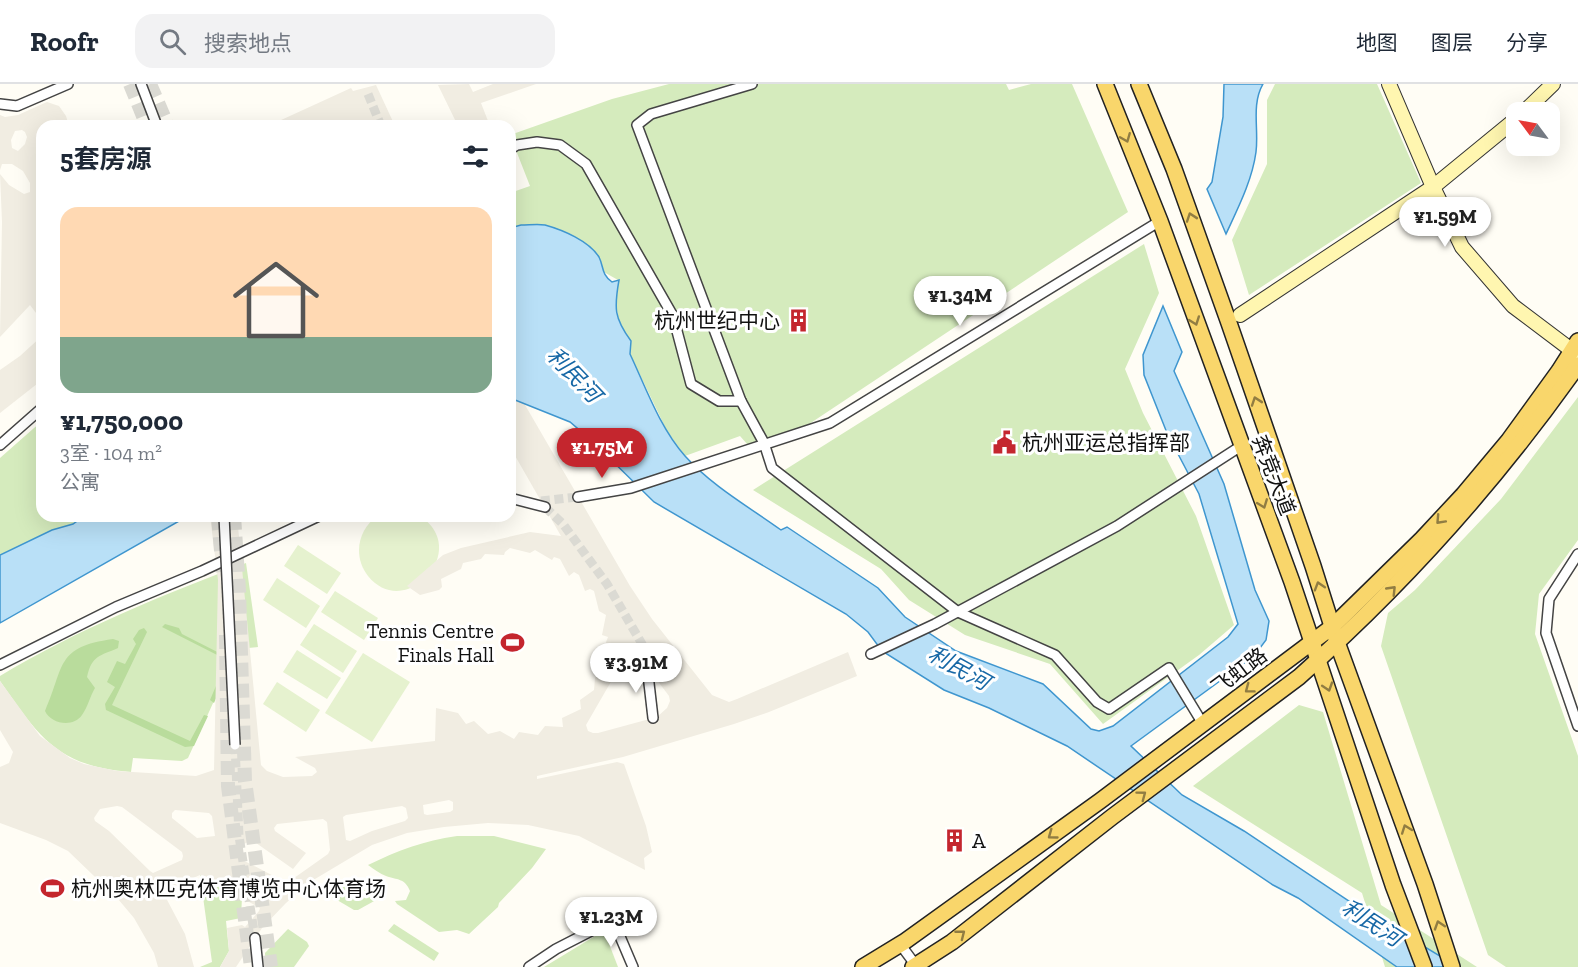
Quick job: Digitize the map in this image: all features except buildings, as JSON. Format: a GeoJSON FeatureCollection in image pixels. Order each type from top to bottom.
{"type":"FeatureCollection","features":[{"type":"Feature","properties":{"kind":"main road","name":"奔竞大道"},"geometry":{"type":"LineString","coordinates":[[1105,84],[1160,221],[1313,642],[1393,885],[1424,967]]}},
{"type":"Feature","properties":{"kind":"main road","name":"奔竞大道"},"geometry":{"type":"LineString","coordinates":[[1139,84],[1174,169],[1229,323],[1313,566],[1334,634],[1425,884],[1452,967]]}},
{"type":"Feature","properties":{"kind":"main road","name":"飞虹路"},"geometry":{"type":"LineString","coordinates":[[863,967],[900,944],[1100,801],[1313,642],[1334,634],[1395,586],[1483,490],[1577,353]]}},
{"type":"Feature","properties":{"kind":"main road","name":"飞虹路"},"geometry":{"type":"LineString","coordinates":[[915,966],[952,942],[1112,817],[1299,677],[1319,659],[1334,634]]}},
{"type":"Feature","properties":{"kind":"street"},"geometry":{"type":"LineString","coordinates":[[0,104],[17,106],[68,84]]}},
{"type":"Feature","properties":{"kind":"street"},"geometry":{"type":"LineString","coordinates":[[141,84],[155,120]]}},
{"type":"Feature","properties":{"kind":"street"},"geometry":{"type":"LineString","coordinates":[[752,84],[651,114],[636,125],[741,402],[764,442],[772,468],[958,612],[1055,655],[1097,702],[1109,709],[1169,668],[1203,724]]}},
{"type":"Feature","properties":{"kind":"street"},"geometry":{"type":"LineString","coordinates":[[1389,84],[1433,187],[1462,247],[1513,306],[1577,353]]}},
{"type":"Feature","properties":{"kind":"street"},"geometry":{"type":"LineString","coordinates":[[1534,102],[1553,84]]}},
{"type":"Feature","properties":{"kind":"street"},"geometry":{"type":"LineString","coordinates":[[1240,315],[1433,187],[1506,127]]}},
{"type":"Feature","properties":{"kind":"street"},"geometry":{"type":"LineString","coordinates":[[516,146],[537,142],[560,145],[586,164],[673,316],[691,384],[718,400],[741,402]]}},
{"type":"Feature","properties":{"kind":"street"},"geometry":{"type":"LineString","coordinates":[[578,497],[631,488],[764,442],[830,423],[1160,221]]}},
{"type":"Feature","properties":{"kind":"street"},"geometry":{"type":"LineString","coordinates":[[0,446],[36,413]]}},
{"type":"Feature","properties":{"kind":"street"},"geometry":{"type":"LineString","coordinates":[[871,654],[935,624],[1117,526],[1241,446]]}},
{"type":"Feature","properties":{"kind":"street"},"geometry":{"type":"LineString","coordinates":[[516,499],[539,504]]}},
{"type":"Feature","properties":{"kind":"street"},"geometry":{"type":"LineString","coordinates":[[224,522],[236,745]]}},
{"type":"Feature","properties":{"kind":"street"},"geometry":{"type":"LineString","coordinates":[[0,664],[116,607],[202,571],[307,522]]}},
{"type":"Feature","properties":{"kind":"street"},"geometry":{"type":"LineString","coordinates":[[1578,554],[1549,599],[1546,633],[1578,726]]}},
{"type":"Feature","properties":{"kind":"street"},"geometry":{"type":"LineString","coordinates":[[647,666],[653,718]]}},
{"type":"Feature","properties":{"kind":"street"},"geometry":{"type":"LineString","coordinates":[[529,967],[556,949],[628,912]]}},
{"type":"Feature","properties":{"kind":"street"},"geometry":{"type":"LineString","coordinates":[[613,920],[633,967]]}},
{"type":"Feature","properties":{"kind":"street"},"geometry":{"type":"LineString","coordinates":[[255,938],[258,967]]}},
{"type":"Feature","properties":{"kind":"street"},"geometry":{"type":"LineString","coordinates":[[900,944],[915,966]]}},
{"type":"Feature","properties":{"kind":"green space","name":"杭州世纪中心"},"geometry":{"type":"Polygon","coordinates":[[[669,84],[1006,84],[1009,90],[1031,84],[1072,84],[1128,212],[773,448],[755,453],[740,436],[685,456],[667,431],[630,354],[631,341],[617,313],[618,280],[602,271],[600,258],[521,225],[516,226],[516,191],[530,186],[516,150],[516,133],[612,99],[669,84]]]}},
{"type":"Feature","properties":{"kind":"green space"},"geometry":{"type":"Polygon","coordinates":[[[1275,84],[1377,84],[1421,183],[1249,295],[1232,240],[1267,164],[1267,100],[1275,84]]]}},
{"type":"Feature","properties":{"kind":"green space"},"geometry":{"type":"Polygon","coordinates":[[[1144,244],[1159,293],[1125,369],[1143,413],[1196,516],[1234,625],[1199,655],[1103,724],[1050,664],[965,635],[909,600],[881,569],[753,490],[1144,244]]]}},
{"type":"Feature","properties":{"kind":"green space"},"geometry":{"type":"Polygon","coordinates":[[[1578,397],[1578,540],[1539,594],[1535,634],[1578,756],[1578,967],[1506,967],[1488,955],[1381,646],[1388,613],[1415,590],[1501,499],[1578,397]]]}},
{"type":"Feature","properties":{"kind":"green space"},"geometry":{"type":"Polygon","coordinates":[[[36,426],[36,522],[76,522],[52,530],[0,555],[0,458],[36,426]]]}},
{"type":"Feature","properties":{"kind":"green space"},"geometry":{"type":"Polygon","coordinates":[[[371,522],[426,522],[434,530],[439,546],[436,562],[427,576],[414,586],[399,591],[383,588],[368,576],[361,564],[359,550],[360,540],[371,522]]]}},
{"type":"Feature","properties":{"kind":"green space"},"geometry":{"type":"Polygon","coordinates":[[[298,545],[341,573],[327,594],[284,566],[298,545]]]}},
{"type":"Feature","properties":{"kind":"green space"},"geometry":{"type":"Polygon","coordinates":[[[246,563],[258,647],[248,648],[234,657],[188,758],[182,761],[133,758],[131,772],[106,769],[68,756],[40,733],[0,681],[0,676],[90,628],[246,563]]]}},
{"type":"Feature","properties":{"kind":"green space"},"geometry":{"type":"Polygon","coordinates":[[[277,578],[320,606],[306,628],[263,600],[277,578]]]}},
{"type":"Feature","properties":{"kind":"green space"},"geometry":{"type":"Polygon","coordinates":[[[335,591],[378,618],[364,640],[321,612],[335,591]]]}},
{"type":"Feature","properties":{"kind":"green space"},"geometry":{"type":"Polygon","coordinates":[[[165,624],[179,628],[182,634],[233,660],[214,703],[210,700],[227,660],[162,627],[165,624]]]}},
{"type":"Feature","properties":{"kind":"green space"},"geometry":{"type":"Polygon","coordinates":[[[314,624],[357,651],[343,673],[300,645],[314,624]]]}},
{"type":"Feature","properties":{"kind":"green space"},"geometry":{"type":"Polygon","coordinates":[[[144,628],[147,632],[112,705],[190,741],[204,715],[208,716],[194,746],[185,747],[106,710],[105,704],[115,687],[107,682],[117,661],[125,664],[136,644],[133,639],[139,630],[144,628]]]}},
{"type":"Feature","properties":{"kind":"green space"},"geometry":{"type":"Polygon","coordinates":[[[113,639],[119,641],[118,648],[98,657],[91,664],[87,677],[95,688],[82,715],[68,723],[52,719],[45,711],[60,671],[71,653],[81,647],[113,639]]]}},
{"type":"Feature","properties":{"kind":"green space"},"geometry":{"type":"Polygon","coordinates":[[[297,650],[341,678],[327,699],[283,672],[297,650]]]}},
{"type":"Feature","properties":{"kind":"green space"},"geometry":{"type":"Polygon","coordinates":[[[363,653],[410,682],[372,742],[325,713],[363,653]]]}},
{"type":"Feature","properties":{"kind":"green space"},"geometry":{"type":"Polygon","coordinates":[[[277,682],[320,710],[306,732],[263,704],[277,682]]]}},
{"type":"Feature","properties":{"kind":"green space"},"geometry":{"type":"Polygon","coordinates":[[[1299,705],[1323,712],[1381,905],[1477,967],[1385,967],[1362,893],[1193,786],[1299,705]]]}},
{"type":"Feature","properties":{"kind":"green space"},"geometry":{"type":"Polygon","coordinates":[[[457,836],[494,836],[546,849],[498,907],[469,934],[457,930],[439,932],[397,904],[395,901],[406,900],[410,891],[408,887],[400,880],[384,875],[368,865],[411,847],[457,836]]]}},
{"type":"Feature","properties":{"kind":"green space"},"geometry":{"type":"Polygon","coordinates":[[[200,875],[242,897],[241,918],[226,921],[229,951],[220,967],[200,967],[212,962],[200,875]]]}},
{"type":"Feature","properties":{"kind":"green space"},"geometry":{"type":"Polygon","coordinates":[[[347,880],[376,897],[376,900],[354,910],[332,897],[330,893],[347,880]]]}},
{"type":"Feature","properties":{"kind":"green space"},"geometry":{"type":"Polygon","coordinates":[[[394,924],[439,953],[434,961],[388,931],[394,924]]]}},
{"type":"Feature","properties":{"kind":"green space"},"geometry":{"type":"Polygon","coordinates":[[[288,929],[307,942],[309,946],[294,967],[266,967],[265,953],[288,929]]]}},
{"type":"Feature","properties":{"kind":"green space"},"geometry":{"type":"Polygon","coordinates":[[[600,933],[606,936],[618,967],[544,967],[600,933]]]}},
{"type":"Feature","properties":{"kind":"shaded area"},"geometry":{"type":"Polygon","coordinates":[[[469,84],[473,92],[493,84],[536,84],[481,103],[488,120],[455,120],[438,85],[469,84]]]}},
{"type":"Feature","properties":{"kind":"shaded area"},"geometry":{"type":"Polygon","coordinates":[[[376,85],[392,120],[281,120],[351,88],[353,91],[376,85]]]}},
{"type":"Feature","properties":{"kind":"shaded area"},"geometry":{"type":"Polygon","coordinates":[[[47,102],[59,106],[67,120],[36,120],[36,313],[30,305],[0,337],[2,222],[0,174],[9,185],[24,194],[30,192],[30,183],[23,171],[12,164],[2,164],[0,170],[0,115],[5,117],[18,115],[47,102]],[[22,130],[15,131],[11,140],[12,148],[18,151],[25,144],[27,137],[22,130]]]}},
{"type":"Feature","properties":{"kind":"shaded area"},"geometry":{"type":"Polygon","coordinates":[[[36,341],[36,385],[0,413],[0,370],[36,341]]]}},
{"type":"Feature","properties":{"kind":"shaded area"},"geometry":{"type":"Polygon","coordinates":[[[516,389],[630,586],[652,619],[712,695],[729,702],[848,652],[857,676],[734,724],[623,757],[537,776],[537,779],[617,762],[624,764],[646,826],[652,852],[644,858],[645,870],[579,836],[528,825],[488,823],[407,833],[372,845],[310,882],[262,928],[236,967],[220,967],[229,951],[227,928],[242,925],[245,927],[260,908],[200,875],[168,889],[165,896],[185,934],[194,967],[158,967],[154,953],[134,918],[118,899],[68,851],[0,823],[0,767],[9,763],[13,752],[0,730],[0,681],[40,736],[70,758],[84,764],[117,771],[196,776],[214,770],[218,580],[211,522],[238,522],[261,765],[267,771],[283,777],[312,776],[317,772],[315,768],[295,757],[435,741],[436,708],[458,713],[466,724],[474,721],[488,734],[500,731],[514,739],[519,732],[538,735],[545,726],[563,727],[562,718],[581,709],[580,700],[594,690],[595,678],[605,666],[601,655],[608,637],[602,635],[606,615],[599,611],[594,591],[590,589],[585,591],[579,575],[574,572],[569,576],[560,559],[554,557],[552,560],[535,550],[530,553],[510,548],[504,555],[485,554],[481,559],[463,563],[461,569],[441,579],[442,587],[439,590],[420,595],[407,586],[443,555],[461,548],[530,532],[561,536],[516,457],[516,389]],[[636,652],[626,676],[619,673],[625,655],[622,654],[616,673],[586,725],[588,731],[598,733],[657,717],[667,708],[670,701],[669,696],[636,652]],[[449,800],[423,805],[424,814],[427,815],[453,810],[453,802],[449,800]],[[402,806],[343,817],[346,840],[350,841],[408,818],[406,808],[402,806]],[[122,807],[100,809],[94,818],[95,821],[109,831],[153,873],[182,860],[182,852],[122,807]],[[175,810],[172,818],[197,838],[215,836],[212,816],[209,813],[175,810]],[[323,819],[277,824],[275,831],[306,853],[293,869],[252,840],[234,849],[233,852],[235,856],[287,883],[328,854],[330,850],[327,822],[323,819]]]}},
{"type":"Feature","properties":{"kind":"water"},"geometry":{"type":"Polygon","coordinates":[[[1224,84],[1263,84],[1257,100],[1257,143],[1254,163],[1244,194],[1226,234],[1207,189],[1212,182],[1223,117],[1224,84]]]}},
{"type":"Feature","properties":{"kind":"water","name":"利民河"},"geometry":{"type":"Polygon","coordinates":[[[545,225],[575,237],[595,251],[608,279],[612,282],[619,280],[616,306],[621,326],[631,341],[630,354],[668,433],[685,456],[707,477],[781,530],[787,527],[878,588],[905,617],[956,651],[1043,684],[1091,729],[1099,731],[1113,726],[1228,637],[1238,624],[1199,494],[1167,433],[1144,375],[1143,355],[1163,306],[1182,352],[1174,371],[1224,484],[1255,590],[1269,621],[1266,640],[1254,656],[1131,746],[1182,795],[1244,831],[1349,901],[1458,967],[1397,967],[1298,898],[1273,885],[1067,746],[989,708],[944,690],[882,651],[868,632],[846,614],[654,502],[570,422],[516,400],[516,226],[545,225]]]}},
{"type":"Feature","properties":{"kind":"water"},"geometry":{"type":"Polygon","coordinates":[[[76,522],[177,522],[0,623],[0,555],[52,530],[76,522]]]}},
{"type":"Feature","properties":{"kind":"tunnel"},"geometry":{"type":"LineString","coordinates":[[130,84],[145,120]]}},
{"type":"Feature","properties":{"kind":"tunnel"},"geometry":{"type":"LineString","coordinates":[[150,84],[165,120]]}},
{"type":"Feature","properties":{"kind":"tunnel"},"geometry":{"type":"LineString","coordinates":[[368,94],[379,120]]}},
{"type":"Feature","properties":{"kind":"tunnel"},"geometry":{"type":"LineString","coordinates":[[541,501],[578,497]]}},
{"type":"Feature","properties":{"kind":"tunnel"},"geometry":{"type":"LineString","coordinates":[[545,507],[563,524],[607,584],[642,644],[647,666]]}},
{"type":"Feature","properties":{"kind":"tunnel"},"geometry":{"type":"LineString","coordinates":[[219,522],[223,574]]}},
{"type":"Feature","properties":{"kind":"tunnel"},"geometry":{"type":"LineString","coordinates":[[234,522],[239,590],[245,781],[271,967]]}},
{"type":"Feature","properties":{"kind":"tunnel"},"geometry":{"type":"LineString","coordinates":[[226,635],[228,786],[251,967]]}},
{"type":"Feature","properties":{"kind":"tunnel"},"geometry":{"type":"LineString","coordinates":[[235,745],[239,836],[255,938]]}},
{"type":"Feature","properties":{"kind":"place","name":"杭州世纪中心"},"geometry":{"type":"Point","coordinates":[798,320]}},
{"type":"Feature","properties":{"kind":"place","name":"杭州亚运总指挥部"},"geometry":{"type":"Point","coordinates":[1004,442]}},
{"type":"Feature","properties":{"kind":"place","name":"Tennis Centre Finals Hall"},"geometry":{"type":"Point","coordinates":[512,642]}},
{"type":"Feature","properties":{"kind":"place","name":"A"},"geometry":{"type":"Point","coordinates":[954,840]}},
{"type":"Feature","properties":{"kind":"place","name":"杭州奥林匹克体育博览中心体育场"},"geometry":{"type":"Point","coordinates":[53,888]}}]}
